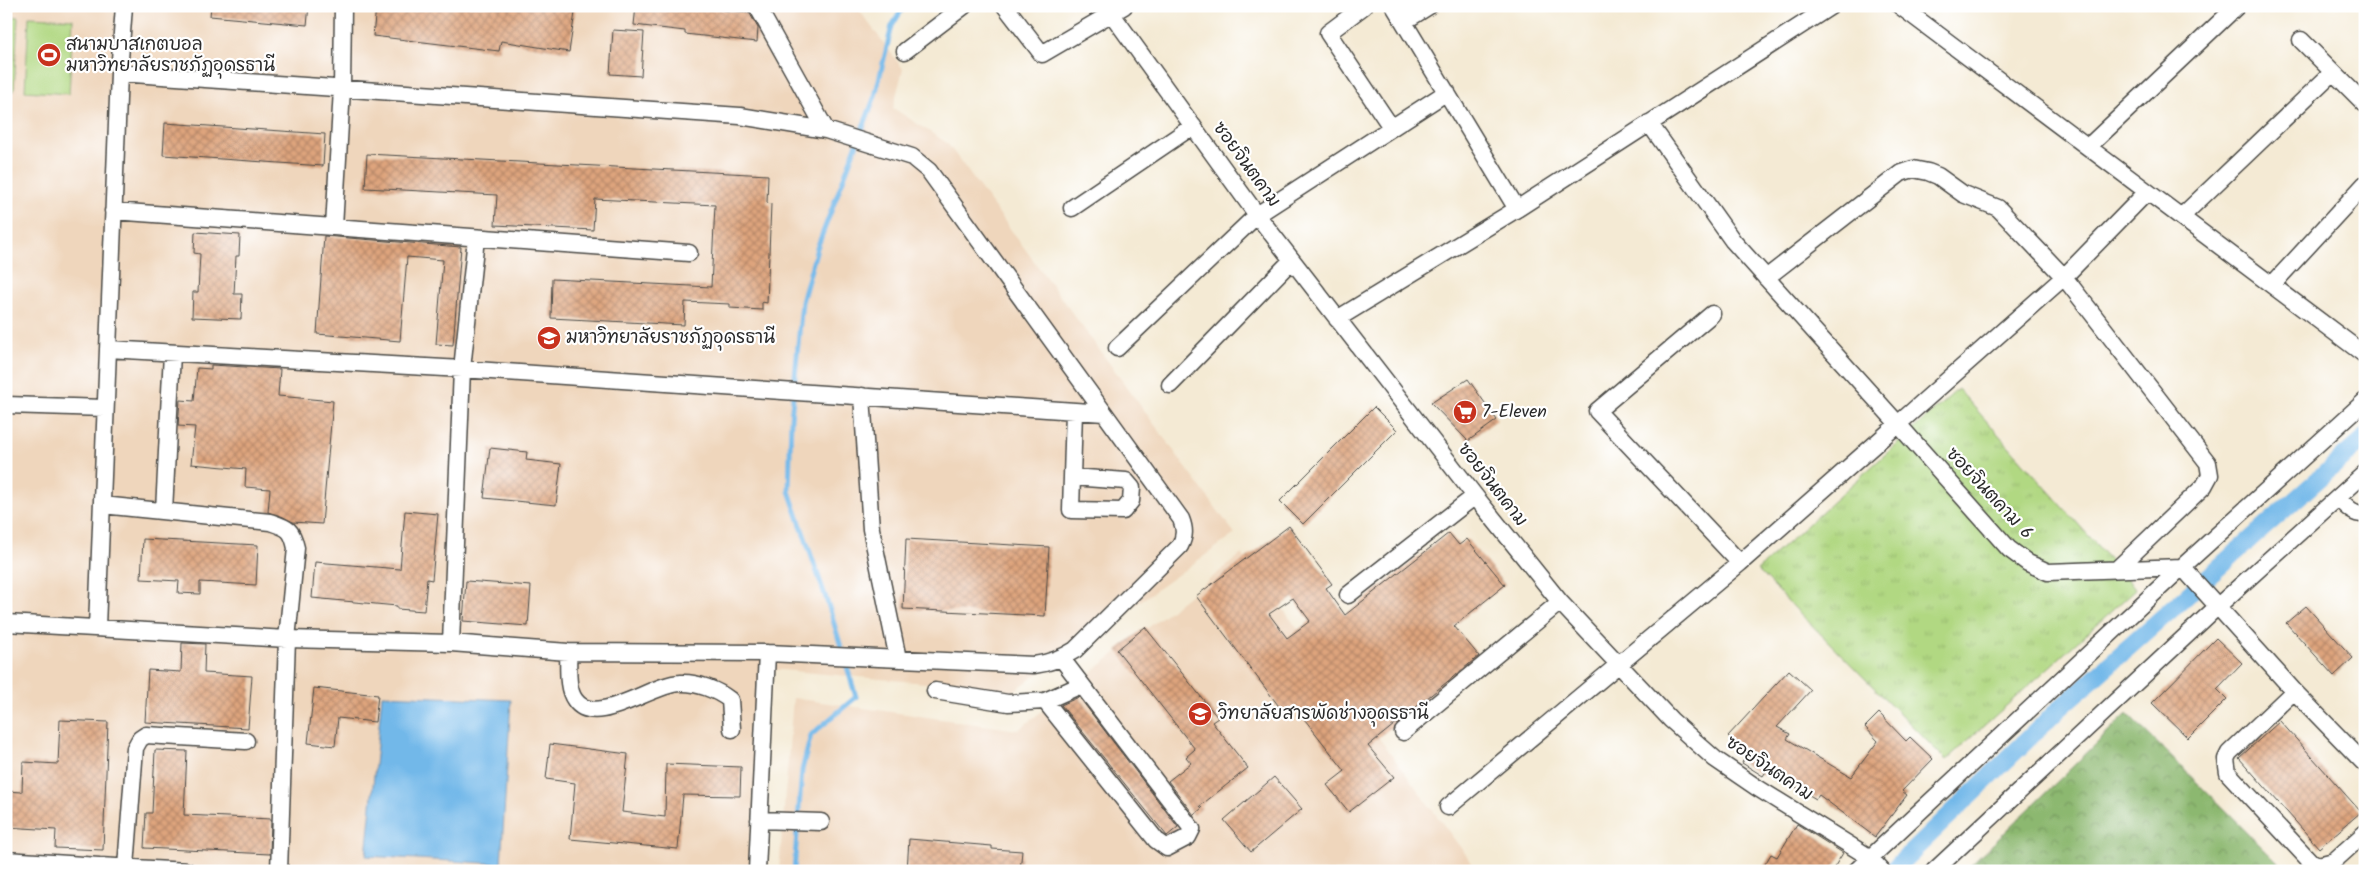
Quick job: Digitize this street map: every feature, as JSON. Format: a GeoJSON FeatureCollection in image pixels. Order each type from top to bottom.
{"type":"FeatureCollection","features":[{"type":"Feature","properties":{"kind":"street"},"geometry":{"type":"LineString","coordinates":[[97,627],[113,211],[124,6]]}},
{"type":"Feature","properties":{"kind":"street"},"geometry":{"type":"LineString","coordinates":[[334,227],[342,89],[343,6]]}},
{"type":"Feature","properties":{"kind":"street"},"geometry":{"type":"LineString","coordinates":[[757,6],[826,130]]}},
{"type":"Feature","properties":{"kind":"street"},"geometry":{"type":"LineString","coordinates":[[906,51],[964,6]]}},
{"type":"Feature","properties":{"kind":"street"},"geometry":{"type":"LineString","coordinates":[[1005,6],[1042,54],[1114,9]]}},
{"type":"Feature","properties":{"kind":"street"},"geometry":{"type":"LineString","coordinates":[[1364,6],[1328,33],[1391,127]]}},
{"type":"Feature","properties":{"kind":"street"},"geometry":{"type":"LineString","coordinates":[[1394,6],[1405,21],[1517,209]]}},
{"type":"Feature","properties":{"kind":"street"},"geometry":{"type":"LineString","coordinates":[[1405,21],[1429,6]]}},
{"type":"Feature","properties":{"kind":"street"},"geometry":{"type":"LineString","coordinates":[[1337,319],[1517,209],[1831,6]]}},
{"type":"Feature","properties":{"kind":"street"},"geometry":{"type":"LineString","coordinates":[[1900,6],[2365,355]]}},
{"type":"Feature","properties":{"kind":"street"},"geometry":{"type":"LineString","coordinates":[[2088,147],[2237,6]]}},
{"type":"Feature","properties":{"kind":"street","name":"ซอยจินตคาม"},"geometry":{"type":"LineString","coordinates":[[1114,9],[1192,126],[1257,215],[1475,496],[1560,602],[1671,720],[1715,759],[1876,864]]}},
{"type":"Feature","properties":{"kind":"street"},"geometry":{"type":"LineString","coordinates":[[2301,40],[2365,104]]}},
{"type":"Feature","properties":{"kind":"street"},"geometry":{"type":"LineString","coordinates":[[2181,217],[2333,72]]}},
{"type":"Feature","properties":{"kind":"street"},"geometry":{"type":"LineString","coordinates":[[6,623],[286,639],[451,642],[568,652],[767,653],[1034,665],[1062,659],[1075,650],[1180,546],[1184,538],[1181,519],[929,171],[912,157],[826,130],[740,116],[119,74]]}},
{"type":"Feature","properties":{"kind":"street"},"geometry":{"type":"LineString","coordinates":[[1118,348],[1257,215],[1447,92]]}},
{"type":"Feature","properties":{"kind":"street","name":"ซอยจินตคาม 6"},"geometry":{"type":"LineString","coordinates":[[1649,123],[1733,241],[2009,549],[2028,563],[2048,572],[2183,568]]}},
{"type":"Feature","properties":{"kind":"street"},"geometry":{"type":"LineString","coordinates":[[1072,208],[1192,126]]}},
{"type":"Feature","properties":{"kind":"street"},"geometry":{"type":"LineString","coordinates":[[1766,278],[1901,173],[1913,169],[1938,176],[1963,194],[1998,208],[2064,277],[2208,463],[2210,475],[2204,486],[2117,569]]}},
{"type":"Feature","properties":{"kind":"street"},"geometry":{"type":"LineString","coordinates":[[2272,285],[2365,184]]}},
{"type":"Feature","properties":{"kind":"street"},"geometry":{"type":"LineString","coordinates":[[1448,807],[1620,666],[1898,424],[2064,277],[2147,192]]}},
{"type":"Feature","properties":{"kind":"street"},"geometry":{"type":"LineString","coordinates":[[113,211],[689,254]]}},
{"type":"Feature","properties":{"kind":"street"},"geometry":{"type":"LineString","coordinates":[[451,642],[462,369],[476,238]]}},
{"type":"Feature","properties":{"kind":"street"},"geometry":{"type":"LineString","coordinates":[[1170,385],[1292,260]]}},
{"type":"Feature","properties":{"kind":"street"},"geometry":{"type":"LineString","coordinates":[[1712,314],[1597,411],[1740,563]]}},
{"type":"Feature","properties":{"kind":"street"},"geometry":{"type":"LineString","coordinates":[[108,349],[829,392],[1104,413]]}},
{"type":"Feature","properties":{"kind":"street"},"geometry":{"type":"LineString","coordinates":[[164,511],[172,353]]}},
{"type":"Feature","properties":{"kind":"street"},"geometry":{"type":"LineString","coordinates":[[862,396],[871,528],[898,659]]}},
{"type":"Feature","properties":{"kind":"street"},"geometry":{"type":"LineString","coordinates":[[1856,871],[1876,864],[1955,780],[2365,401]]}},
{"type":"Feature","properties":{"kind":"street"},"geometry":{"type":"LineString","coordinates":[[6,404],[105,408]]}},
{"type":"Feature","properties":{"kind":"street"},"geometry":{"type":"LineString","coordinates":[[1072,477],[1074,411]]}},
{"type":"Feature","properties":{"kind":"street"},"geometry":{"type":"LineString","coordinates":[[1934,871],[2217,605],[2365,473]]}},
{"type":"Feature","properties":{"kind":"street"},"geometry":{"type":"LineString","coordinates":[[1348,595],[1475,496]]}},
{"type":"Feature","properties":{"kind":"street"},"geometry":{"type":"LineString","coordinates":[[2338,498],[2348,508],[2358,514],[2365,514]]}},
{"type":"Feature","properties":{"kind":"street"},"geometry":{"type":"LineString","coordinates":[[102,505],[270,522],[287,527],[294,535],[296,548],[286,639],[279,871]]}},
{"type":"Feature","properties":{"kind":"street"},"geometry":{"type":"LineString","coordinates":[[2183,568],[2294,690],[2365,764]]}},
{"type":"Feature","properties":{"kind":"street"},"geometry":{"type":"LineString","coordinates":[[1403,732],[1560,602]]}},
{"type":"Feature","properties":{"kind":"street"},"geometry":{"type":"LineString","coordinates":[[568,652],[570,690],[574,700],[582,708],[594,711],[610,709],[657,687],[681,682],[703,686],[722,694],[730,700],[732,729]]}},
{"type":"Feature","properties":{"kind":"street"},"geometry":{"type":"LineString","coordinates":[[757,871],[767,653]]}},
{"type":"Feature","properties":{"kind":"street"},"geometry":{"type":"LineString","coordinates":[[1045,700],[1156,840],[1167,848],[1188,837],[1192,829],[1062,659]]}},
{"type":"Feature","properties":{"kind":"street"},"geometry":{"type":"LineString","coordinates":[[935,690],[1008,703],[1045,700],[1081,684]]}},
{"type":"Feature","properties":{"kind":"street"},"geometry":{"type":"LineString","coordinates":[[2294,690],[2229,753],[2226,759],[2228,773],[2310,861],[2318,865],[2334,861],[2365,833]]}},
{"type":"Feature","properties":{"kind":"street"},"geometry":{"type":"LineString","coordinates":[[126,867],[135,748],[140,739],[146,735],[246,740]]}},
{"type":"Feature","properties":{"kind":"street"},"geometry":{"type":"LineString","coordinates":[[759,820],[816,822]]}},
{"type":"Feature","properties":{"kind":"street"},"geometry":{"type":"LineString","coordinates":[[6,860],[98,868],[126,867],[187,871]]}},
{"type":"Feature","properties":{"kind":"shaded area","name":"มหาวิทยาลัยราชภัฏอุดรธานี"},"geometry":{"type":"Polygon","coordinates":[[[6,6],[856,6],[903,69],[893,108],[947,143],[1235,534],[1014,691],[759,668],[760,871],[6,871],[6,6]]]}},
{"type":"Feature","properties":{"kind":"shaded area","name":"วิทยาลัยสารพัดช่างอุดรธานี"},"geometry":{"type":"Polygon","coordinates":[[[1242,554],[1478,871],[779,871],[793,698],[1018,730],[1242,554]]]}},
{"type":"Feature","properties":{"kind":"green space"},"geometry":{"type":"Polygon","coordinates":[[[6,16],[18,17],[14,91],[6,91],[6,16]]]}},
{"type":"Feature","properties":{"kind":"green space","name":"สนามบาสเกตบอล มหาวิทยาลัยราชภัฏอุดรธานี"},"geometry":{"type":"Polygon","coordinates":[[[29,17],[73,19],[69,94],[25,91],[29,17]]]}},
{"type":"Feature","properties":{"kind":"green space"},"geometry":{"type":"Polygon","coordinates":[[[1958,389],[2136,589],[1946,760],[1757,570],[1958,389]]]}},
{"type":"Feature","properties":{"kind":"green space"},"geometry":{"type":"Polygon","coordinates":[[[2127,714],[2286,871],[1965,871],[2127,714]]]}},
{"type":"Feature","properties":{"kind":"water"},"geometry":{"type":"Polygon","coordinates":[[[382,695],[511,700],[501,864],[366,856],[382,695]]]}},
{"type":"Feature","properties":{"kind":"building"},"geometry":{"type":"Polygon","coordinates":[[[211,6],[309,6],[307,25],[210,16],[211,6]]]}},
{"type":"Feature","properties":{"kind":"building"},"geometry":{"type":"Polygon","coordinates":[[[389,6],[576,6],[569,52],[501,41],[499,51],[373,36],[376,7],[389,9],[389,6]]]}},
{"type":"Feature","properties":{"kind":"building"},"geometry":{"type":"Polygon","coordinates":[[[636,6],[723,6],[722,10],[749,12],[758,28],[757,42],[685,34],[685,31],[634,25],[636,6]]]}},
{"type":"Feature","properties":{"kind":"building"},"geometry":{"type":"Polygon","coordinates":[[[613,30],[644,32],[641,76],[610,74],[613,30]]]}},
{"type":"Feature","properties":{"kind":"building"},"geometry":{"type":"Polygon","coordinates":[[[165,123],[325,134],[323,166],[163,155],[165,123]]]}},
{"type":"Feature","properties":{"kind":"building"},"geometry":{"type":"Polygon","coordinates":[[[367,154],[768,175],[767,203],[771,204],[767,303],[762,302],[762,310],[730,308],[730,304],[685,302],[684,325],[551,318],[552,279],[711,287],[715,205],[595,199],[593,230],[495,225],[497,195],[365,188],[367,154]]]}},
{"type":"Feature","properties":{"kind":"building"},"geometry":{"type":"Polygon","coordinates":[[[195,232],[240,235],[239,256],[236,256],[234,294],[242,294],[241,319],[192,317],[193,292],[198,292],[200,254],[194,253],[195,232]]]}},
{"type":"Feature","properties":{"kind":"building"},"geometry":{"type":"Polygon","coordinates":[[[324,236],[461,247],[453,345],[436,344],[443,260],[407,257],[400,341],[317,334],[324,236]]]}},
{"type":"Feature","properties":{"kind":"building"},"geometry":{"type":"Polygon","coordinates":[[[211,365],[280,369],[278,396],[333,401],[322,524],[293,522],[268,512],[270,489],[245,487],[246,469],[191,464],[195,427],[178,426],[180,400],[194,401],[197,368],[211,369],[211,365]]]}},
{"type":"Feature","properties":{"kind":"building","name":"7-Eleven"},"geometry":{"type":"Polygon","coordinates":[[[1468,379],[1497,420],[1468,441],[1431,403],[1468,379]]]}},
{"type":"Feature","properties":{"kind":"building"},"geometry":{"type":"Polygon","coordinates":[[[1374,407],[1397,430],[1303,524],[1280,501],[1374,407]]]}},
{"type":"Feature","properties":{"kind":"building"},"geometry":{"type":"Polygon","coordinates":[[[490,448],[527,452],[526,460],[561,464],[556,505],[484,498],[490,448]]]}},
{"type":"Feature","properties":{"kind":"building"},"geometry":{"type":"Polygon","coordinates":[[[405,511],[438,514],[432,580],[427,579],[424,611],[397,609],[397,606],[312,598],[315,562],[400,569],[405,511]]]}},
{"type":"Feature","properties":{"kind":"building"},"geometry":{"type":"Polygon","coordinates":[[[1289,526],[1332,584],[1326,588],[1345,615],[1449,533],[1459,545],[1467,539],[1505,585],[1454,626],[1479,656],[1368,746],[1394,777],[1349,812],[1327,785],[1345,771],[1294,706],[1284,713],[1196,596],[1289,526]],[[1293,598],[1269,614],[1287,638],[1310,621],[1293,598]]]}},
{"type":"Feature","properties":{"kind":"building"},"geometry":{"type":"Polygon","coordinates":[[[143,539],[258,545],[256,585],[200,582],[200,594],[178,593],[179,581],[141,579],[143,539]]]}},
{"type":"Feature","properties":{"kind":"building"},"geometry":{"type":"Polygon","coordinates":[[[906,539],[1049,547],[1045,616],[903,609],[906,539]]]}},
{"type":"Feature","properties":{"kind":"building"},"geometry":{"type":"Polygon","coordinates":[[[466,581],[531,586],[528,626],[463,621],[466,581]]]}},
{"type":"Feature","properties":{"kind":"building"},"geometry":{"type":"Polygon","coordinates":[[[2306,606],[2353,658],[2334,676],[2286,623],[2306,606]]]}},
{"type":"Feature","properties":{"kind":"building"},"geometry":{"type":"Polygon","coordinates":[[[1145,627],[1218,718],[1212,722],[1248,768],[1200,806],[1202,808],[1194,815],[1168,781],[1191,763],[1186,757],[1195,749],[1117,650],[1145,627]]]}},
{"type":"Feature","properties":{"kind":"building"},"geometry":{"type":"Polygon","coordinates":[[[2216,638],[2242,663],[2217,689],[2227,699],[2188,738],[2152,703],[2216,638]]]}},
{"type":"Feature","properties":{"kind":"building"},"geometry":{"type":"Polygon","coordinates":[[[182,643],[205,644],[204,673],[252,676],[248,728],[145,722],[148,670],[181,672],[182,643]]]}},
{"type":"Feature","properties":{"kind":"building"},"geometry":{"type":"Polygon","coordinates":[[[1789,670],[1811,690],[1777,727],[1790,734],[1787,739],[1851,777],[1878,741],[1865,727],[1879,713],[1906,741],[1910,737],[1933,759],[1902,791],[1907,795],[1875,837],[1819,795],[1816,799],[1767,770],[1763,776],[1742,763],[1748,752],[1728,736],[1789,670]]]}},
{"type":"Feature","properties":{"kind":"building"},"geometry":{"type":"Polygon","coordinates":[[[314,688],[378,695],[375,722],[338,718],[335,746],[308,743],[314,688]]]}},
{"type":"Feature","properties":{"kind":"building"},"geometry":{"type":"Polygon","coordinates":[[[1079,697],[1178,827],[1167,836],[1061,705],[1079,697]]]}},
{"type":"Feature","properties":{"kind":"building"},"geometry":{"type":"Polygon","coordinates":[[[60,720],[108,722],[103,850],[55,848],[56,830],[6,827],[6,791],[22,792],[23,762],[58,764],[60,720]]]}},
{"type":"Feature","properties":{"kind":"building"},"geometry":{"type":"Polygon","coordinates":[[[2280,721],[2361,812],[2319,848],[2239,758],[2280,721]]]}},
{"type":"Feature","properties":{"kind":"building"},"geometry":{"type":"Polygon","coordinates":[[[550,744],[628,754],[622,812],[665,817],[666,764],[741,767],[740,796],[683,795],[678,849],[570,839],[575,783],[546,779],[550,744]]]}},
{"type":"Feature","properties":{"kind":"building"},"geometry":{"type":"Polygon","coordinates":[[[155,750],[187,751],[184,815],[271,819],[270,854],[144,848],[146,813],[152,813],[155,750]]]}},
{"type":"Feature","properties":{"kind":"building"},"geometry":{"type":"Polygon","coordinates":[[[1274,777],[1302,809],[1251,852],[1224,820],[1274,777]]]}},
{"type":"Feature","properties":{"kind":"building"},"geometry":{"type":"Polygon","coordinates":[[[1797,824],[1843,853],[1832,871],[1761,871],[1771,854],[1777,857],[1797,824]]]}},
{"type":"Feature","properties":{"kind":"building"},"geometry":{"type":"Polygon","coordinates":[[[909,839],[992,846],[992,849],[1022,851],[1020,871],[907,871],[909,839]]]}},
{"type":"Feature","properties":{"kind":"waterway"},"geometry":{"type":"LineString","coordinates":[[794,871],[802,770],[811,735],[856,697],[830,610],[789,491],[791,419],[802,302],[817,248],[875,96],[892,26],[904,6]]}},
{"type":"Feature","properties":{"kind":"waterway"},"geometry":{"type":"LineString","coordinates":[[1892,871],[2059,709],[2365,438]]}},
{"type":"Feature","properties":{"kind":"place","name":"สนามบาสเกตบอล มหาวิทยาลัยราชภัฏอุดรธานี"},"geometry":{"type":"Point","coordinates":[49,55]}},
{"type":"Feature","properties":{"kind":"place","name":"มหาวิทยาลัยราชภัฏอุดรธานี"},"geometry":{"type":"Point","coordinates":[549,338]}},
{"type":"Feature","properties":{"kind":"place","name":"7-Eleven"},"geometry":{"type":"Point","coordinates":[1465,412]}},
{"type":"Feature","properties":{"kind":"place","name":"วิทยาลัยสารพัดช่างอุดรธานี"},"geometry":{"type":"Point","coordinates":[1200,714]}}]}
